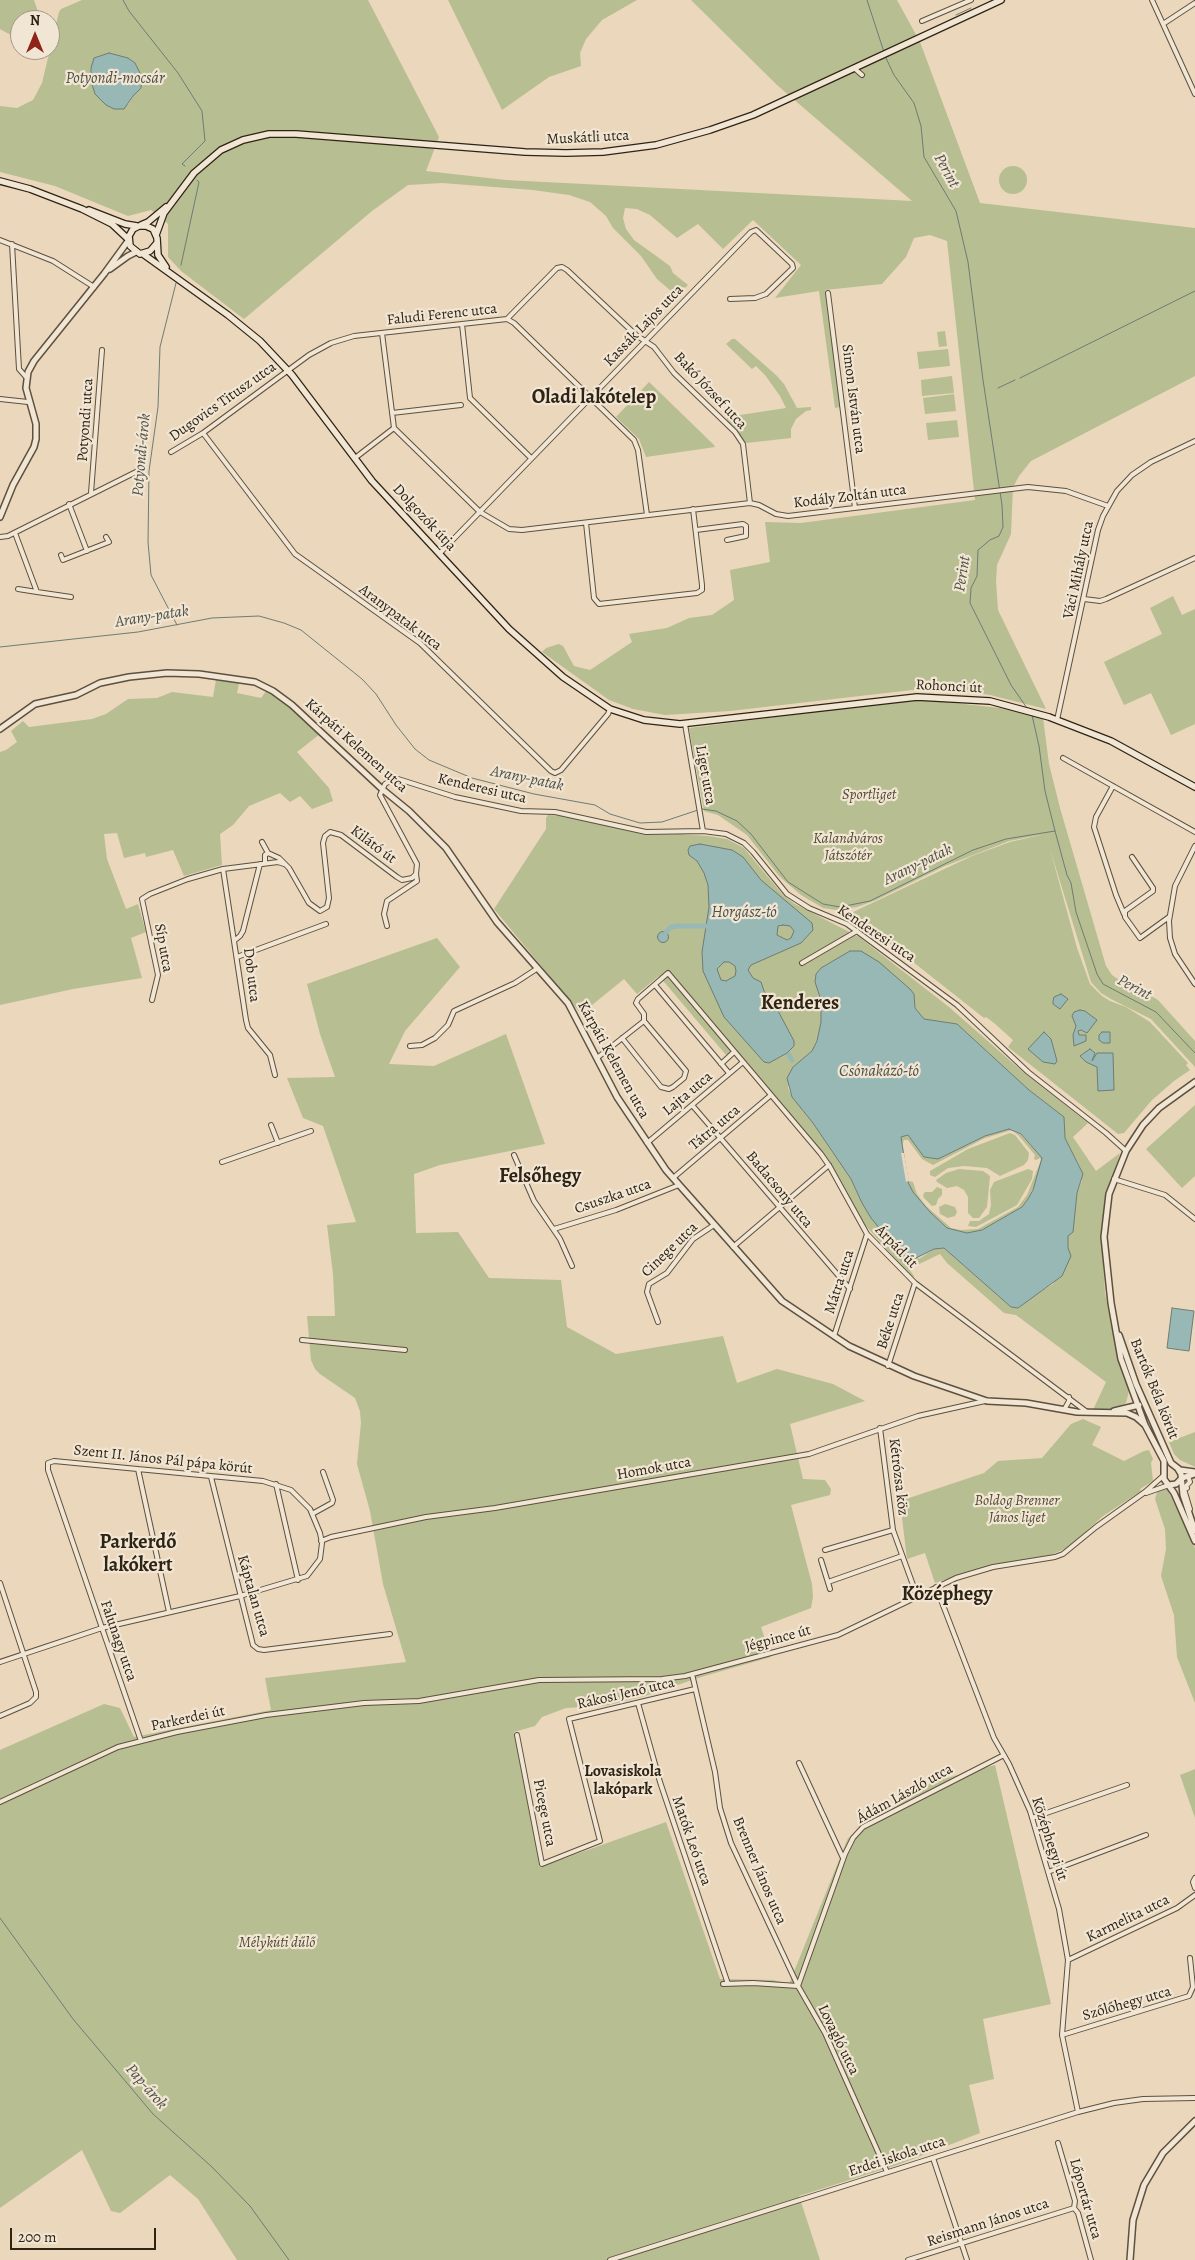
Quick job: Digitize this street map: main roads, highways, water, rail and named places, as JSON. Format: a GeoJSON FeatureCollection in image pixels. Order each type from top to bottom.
{"type":"FeatureCollection","features":[{"type":"Feature","properties":{"kind":"main road","name":"Muskátli utca"},"geometry":{"type":"LineString","coordinates":[[156,235],[159,223],[171,202],[194,173],[213,156],[231,145],[255,137],[296,134],[525,152],[566,153],[629,149],[685,138],[730,123],[854,68],[992,2],[1001,0]]}},
{"type":"Feature","properties":{"kind":"main road"},"geometry":{"type":"LineString","coordinates":[[0,181],[30,189],[125,224],[151,228],[156,235],[156,244],[150,252],[143,254],[136,252],[130,246],[128,240],[112,224],[82,209]]}},
{"type":"Feature","properties":{"kind":"main road","name":"Muskátli utca"},"geometry":{"type":"LineString","coordinates":[[139,226],[148,222],[171,202]]}},
{"type":"Feature","properties":{"kind":"main road"},"geometry":{"type":"LineString","coordinates":[[128,240],[131,231],[139,226]]}},
{"type":"Feature","properties":{"kind":"main road","name":"Dolgozók útja"},"geometry":{"type":"LineString","coordinates":[[156,244],[158,255],[178,279]]}},
{"type":"Feature","properties":{"kind":"main road","name":"Dolgozók útja"},"geometry":{"type":"LineString","coordinates":[[143,254],[250,332],[288,371],[372,481],[509,630],[535,654],[581,690],[610,709],[644,720],[685,724]]}},
{"type":"Feature","properties":{"kind":"main road","name":"Rohonci út"},"geometry":{"type":"LineString","coordinates":[[685,724],[917,697],[966,699],[1012,706],[1047,716],[1134,752],[1195,787]]}},
{"type":"Feature","properties":{"kind":"water","name":"Potyondi-mocsár"},"geometry":{"type":"Polygon","coordinates":[[[109,53],[128,58],[135,63],[142,77],[141,88],[124,109],[114,109],[106,105],[95,94],[91,81],[91,68],[94,58],[109,53]]]}},
{"type":"Feature","properties":{"kind":"water","name":"Horgász-tó"},"geometry":{"type":"Polygon","coordinates":[[[700,844],[732,850],[743,857],[761,880],[812,923],[813,930],[801,943],[751,965],[748,970],[753,978],[761,982],[764,991],[777,1009],[794,1041],[794,1046],[787,1053],[769,1063],[764,1062],[724,1017],[703,971],[702,952],[709,907],[708,885],[697,861],[689,855],[688,850],[690,846],[700,844]],[[778,926],[777,935],[787,940],[791,938],[794,931],[790,926],[778,926]],[[724,962],[717,969],[721,980],[726,981],[735,976],[736,971],[735,966],[729,962],[724,962]]]}},
{"type":"Feature","properties":{"kind":"water"},"geometry":{"type":"Polygon","coordinates":[[[663,931],[669,937],[663,943],[657,937],[663,931]]]}},
{"type":"Feature","properties":{"kind":"water","name":"Csónakázó-tó"},"geometry":{"type":"Polygon","coordinates":[[[850,951],[861,951],[879,962],[914,994],[915,1008],[924,1019],[957,1024],[1029,1090],[1064,1117],[1065,1138],[1083,1174],[1077,1193],[1073,1232],[1068,1236],[1068,1248],[1071,1256],[1062,1276],[1018,1308],[1011,1307],[944,1248],[934,1249],[912,1260],[903,1257],[871,1218],[851,1179],[813,1123],[792,1097],[787,1078],[793,1067],[812,1051],[817,1041],[821,1022],[821,1000],[815,982],[816,974],[821,968],[850,951]],[[1009,1129],[985,1136],[938,1159],[924,1157],[908,1135],[901,1137],[908,1182],[913,1192],[947,1228],[967,1233],[982,1230],[1022,1207],[1033,1190],[1042,1158],[1021,1134],[1009,1129]]]}},
{"type":"Feature","properties":{"kind":"water"},"geometry":{"type":"Polygon","coordinates":[[[1061,994],[1068,999],[1060,1009],[1053,1004],[1053,1001],[1054,997],[1061,994]]]}},
{"type":"Feature","properties":{"kind":"water"},"geometry":{"type":"Polygon","coordinates":[[[1085,1011],[1097,1020],[1087,1033],[1081,1030],[1078,1031],[1079,1035],[1086,1035],[1086,1041],[1074,1046],[1073,1035],[1076,1026],[1072,1016],[1074,1012],[1085,1011]]]}},
{"type":"Feature","properties":{"kind":"water"},"geometry":{"type":"Polygon","coordinates":[[[1044,1032],[1051,1039],[1057,1061],[1055,1064],[1043,1062],[1028,1049],[1044,1032]]]}},
{"type":"Feature","properties":{"kind":"water"},"geometry":{"type":"Polygon","coordinates":[[[1102,1032],[1110,1032],[1110,1043],[1103,1043],[1099,1040],[1099,1035],[1102,1032]]]}},
{"type":"Feature","properties":{"kind":"water"},"geometry":{"type":"Polygon","coordinates":[[[1090,1049],[1095,1053],[1092,1061],[1097,1053],[1113,1053],[1114,1090],[1098,1091],[1097,1067],[1086,1062],[1080,1056],[1090,1049]]]}},
{"type":"Feature","properties":{"kind":"water"},"geometry":{"type":"Polygon","coordinates":[[[1172,1308],[1194,1311],[1189,1351],[1167,1348],[1172,1308]]]}},
{"type":"Feature","properties":{"kind":"waterway","name":"Potyondi-árok"},"geometry":{"type":"LineString","coordinates":[[123,0],[129,11],[178,73],[202,111],[205,141],[182,164],[185,166]]}},
{"type":"Feature","properties":{"kind":"waterway","name":"Perint"},"geometry":{"type":"LineString","coordinates":[[867,0],[884,52]]}},
{"type":"Feature","properties":{"kind":"waterway"},"geometry":{"type":"LineString","coordinates":[[956,15],[971,8]]}},
{"type":"Feature","properties":{"kind":"waterway","name":"Perint"},"geometry":{"type":"LineString","coordinates":[[885,56],[894,75],[914,103],[921,126],[924,157],[956,211],[968,262],[1002,505],[1003,527],[999,536],[990,540],[978,550],[977,576],[971,588],[970,603],[1011,685],[1027,708]]}},
{"type":"Feature","properties":{"kind":"waterway","name":"Potyondi-árok"},"geometry":{"type":"LineString","coordinates":[[181,265],[199,182],[197,180]]}},
{"type":"Feature","properties":{"kind":"waterway","name":"Potyondi-árok"},"geometry":{"type":"LineString","coordinates":[[176,283],[160,347],[158,407],[149,471],[148,542],[151,575],[177,625]]}},
{"type":"Feature","properties":{"kind":"waterway"},"geometry":{"type":"LineString","coordinates":[[1020,378],[1195,291]]}},
{"type":"Feature","properties":{"kind":"waterway"},"geometry":{"type":"LineString","coordinates":[[998,388],[1015,380]]}},
{"type":"Feature","properties":{"kind":"waterway","name":"Arany-patak"},"geometry":{"type":"LineString","coordinates":[[0,647],[138,632],[212,618],[259,616],[301,630],[362,679],[376,694],[396,725],[415,749],[429,760],[472,778],[534,794],[595,805],[610,814],[640,823],[662,822],[698,810]]}},
{"type":"Feature","properties":{"kind":"waterway","name":"Perint"},"geometry":{"type":"LineString","coordinates":[[1032,715],[1039,746],[1045,791],[1055,831],[1071,883],[1076,912],[1097,974],[1103,984],[1156,1012],[1195,1053]]}},
{"type":"Feature","properties":{"kind":"waterway","name":"Arany-patak"},"geometry":{"type":"LineString","coordinates":[[702,809],[716,811],[737,821],[751,834],[788,882],[823,904],[840,907],[870,901],[973,850],[1006,839],[1055,831]]}},
{"type":"Feature","properties":{"kind":"waterway"},"geometry":{"type":"LineString","coordinates":[[666,932],[671,927],[706,926]]}},
{"type":"Feature","properties":{"kind":"waterway"},"geometry":{"type":"LineString","coordinates":[[789,1055],[792,1060]]}},
{"type":"Feature","properties":{"kind":"waterway","name":"Pap-árok"},"geometry":{"type":"LineString","coordinates":[[0,1918],[73,2019],[153,2114],[212,2167],[250,2206],[289,2260]]}},
{"type":"Feature","properties":{"kind":"district","name":"Oladi lakótelep"},"geometry":{"type":"Point","coordinates":[594,398]}},
{"type":"Feature","properties":{"kind":"district","name":"Kenderes"},"geometry":{"type":"Point","coordinates":[800,1004]}},
{"type":"Feature","properties":{"kind":"district","name":"Felsőhegy"},"geometry":{"type":"Point","coordinates":[540,1177]}},
{"type":"Feature","properties":{"kind":"district","name":"Parkerdő lakókert"},"geometry":{"type":"Point","coordinates":[138,1554]}},
{"type":"Feature","properties":{"kind":"district","name":"Középhegy"},"geometry":{"type":"Point","coordinates":[947,1595]}},
{"type":"Feature","properties":{"kind":"district","name":"Lovasiskola lakópark"},"geometry":{"type":"Point","coordinates":[623,1781]}},
{"type":"Feature","properties":{"kind":"park label","name":"Sportliget"},"geometry":{"type":"Point","coordinates":[869,795]}},
{"type":"Feature","properties":{"kind":"park label","name":"Kalandváros Játszótér"},"geometry":{"type":"Point","coordinates":[848,848]}},
{"type":"Feature","properties":{"kind":"park label","name":"Boldog Brenner János liget"},"geometry":{"type":"Point","coordinates":[1017,1510]}},
{"type":"Feature","properties":{"kind":"park label","name":"Mélykúti dűlő"},"geometry":{"type":"Point","coordinates":[277,1943]}}]}
